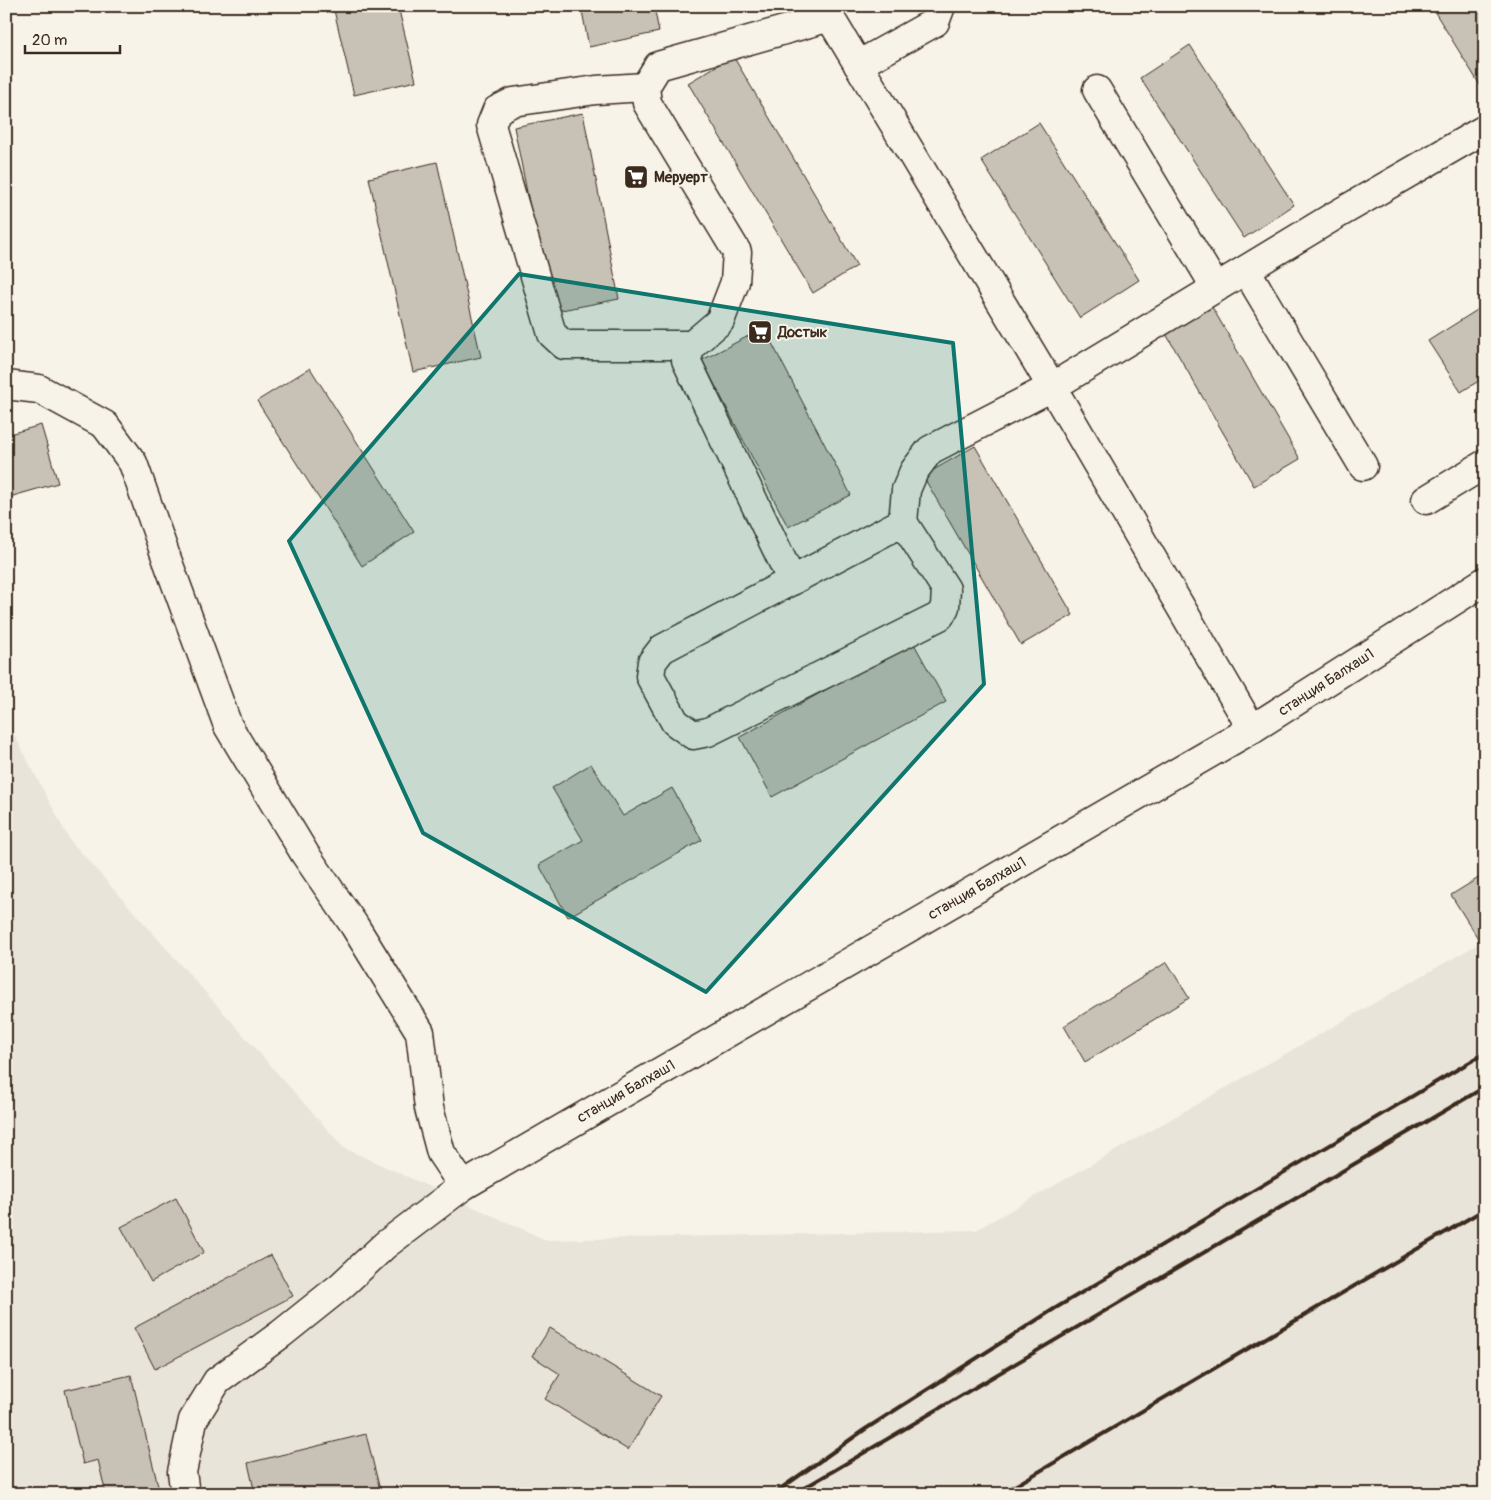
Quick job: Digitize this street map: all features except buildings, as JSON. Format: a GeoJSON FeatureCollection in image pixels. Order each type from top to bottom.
{"type":"FeatureCollection","features":[{"type":"Feature","properties":{"kind":"street"},"geometry":{"type":"LineString","coordinates":[[858,65],[935,22],[941,6]]}},
{"type":"Feature","properties":{"kind":"street"},"geometry":{"type":"LineString","coordinates":[[792,581],[686,360],[692,346],[720,321],[735,282],[737,252],[647,104],[645,87],[658,66],[827,12],[1052,387],[1252,730]]}},
{"type":"Feature","properties":{"kind":"street"},"geometry":{"type":"LineString","coordinates":[[645,87],[596,90],[512,102],[497,110],[491,125],[552,334],[564,344],[692,346]]}},
{"type":"Feature","properties":{"kind":"street"},"geometry":{"type":"LineString","coordinates":[[1097,90],[1216,288]]}},
{"type":"Feature","properties":{"kind":"street"},"geometry":{"type":"LineString","coordinates":[[903,522],[662,649],[652,662],[650,676],[675,722],[693,735],[708,732],[940,616],[945,608],[946,589],[903,522],[906,490],[914,471],[930,450],[1052,387],[1485,129]]}},
{"type":"Feature","properties":{"kind":"street"},"geometry":{"type":"LineString","coordinates":[[1246,270],[1363,466]]}},
{"type":"Feature","properties":{"kind":"street"},"geometry":{"type":"LineString","coordinates":[[6,385],[39,389],[105,425],[134,463],[228,726],[305,854],[354,925],[420,1032],[429,1108],[441,1153],[463,1186]]}},
{"type":"Feature","properties":{"kind":"street"},"geometry":{"type":"LineString","coordinates":[[1426,500],[1485,464]]}},
{"type":"Feature","properties":{"kind":"street","name":"станция Балхаш1"},"geometry":{"type":"LineString","coordinates":[[185,1494],[182,1472],[194,1420],[217,1381],[281,1334],[340,1286],[385,1245],[463,1186],[1252,730],[1485,581]]}},
{"type":"Feature","properties":{"kind":"highlighted area"},"geometry":{"type":"Polygon","coordinates":[[[519,274],[953,343],[984,684],[706,992],[423,833],[289,541],[519,274]]]}},
{"type":"Feature","properties":{"kind":"shaded area"},"geometry":{"type":"Polygon","coordinates":[[[6,719],[69,839],[344,1148],[546,1240],[976,1230],[1485,940],[1485,1494],[6,1494],[6,719]]]}},
{"type":"Feature","properties":{"kind":"railway"},"geometry":{"type":"LineString","coordinates":[[773,1494],[864,1430],[1054,1309],[1485,1053]]}},
{"type":"Feature","properties":{"kind":"railway"},"geometry":{"type":"LineString","coordinates":[[794,1494],[1485,1087]]}},
{"type":"Feature","properties":{"kind":"railway"},"geometry":{"type":"LineString","coordinates":[[1001,1494],[1485,1209]]}},
{"type":"Feature","properties":{"kind":"place","name":"Меруерт"},"geometry":{"type":"Point","coordinates":[636,177]}},
{"type":"Feature","properties":{"kind":"place","name":"Достык"},"geometry":{"type":"Point","coordinates":[760,332]}}]}
